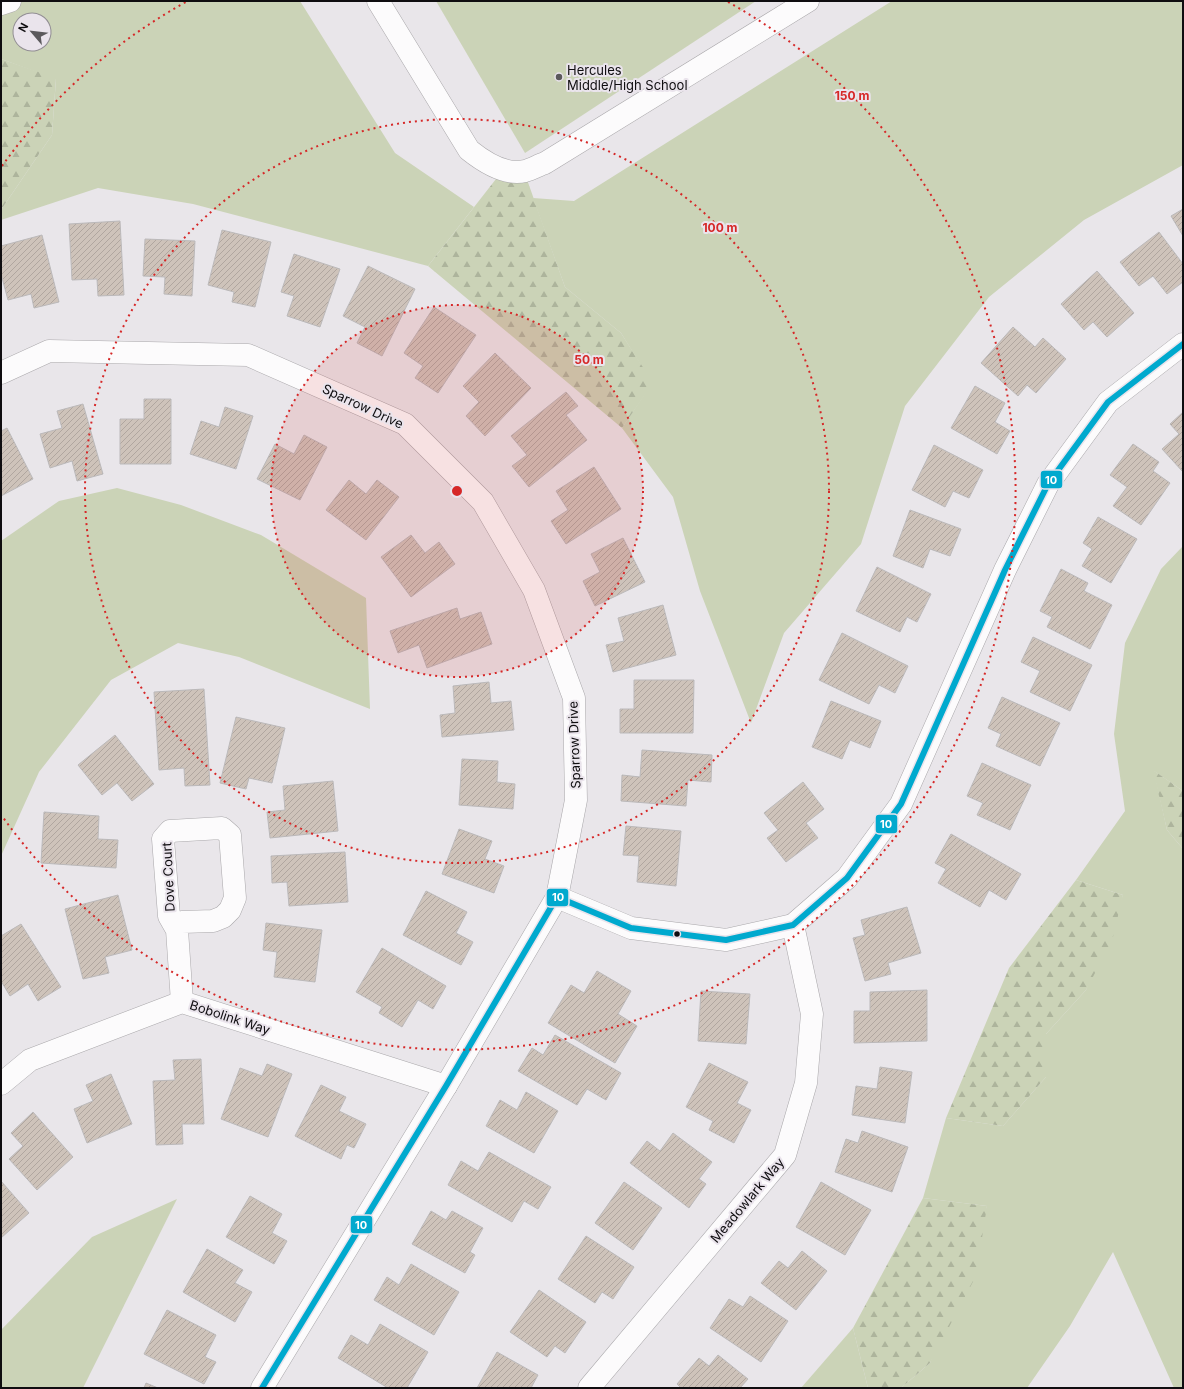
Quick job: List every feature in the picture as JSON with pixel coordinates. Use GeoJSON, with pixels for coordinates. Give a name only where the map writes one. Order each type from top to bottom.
{"type":"FeatureCollection","features":[{"type":"Feature","properties":{"kind":"street"},"geometry":{"type":"LineString","coordinates":[[1,4],[10,1]]}},
{"type":"Feature","properties":{"kind":"street"},"geometry":{"type":"LineString","coordinates":[[378,1],[469,150],[484,162],[503,170],[524,171],[545,163],[808,1]]}},
{"type":"Feature","properties":{"kind":"street"},"geometry":{"type":"LineString","coordinates":[[556,897],[631,928],[726,940],[793,926],[847,878],[901,804],[1005,570],[1048,484],[1108,402],[1183,344]]}},
{"type":"Feature","properties":{"kind":"street","name":"Sparrow Drive"},"geometry":{"type":"LineString","coordinates":[[1,373],[49,351],[248,354],[405,424],[483,502],[534,590],[574,698],[576,800],[556,897],[446,1086],[262,1388]]}},
{"type":"Feature","properties":{"kind":"street","name":"Dove Court"},"geometry":{"type":"LineString","coordinates":[[177,930],[182,922],[213,921],[223,917],[230,910],[235,898],[230,834],[222,828],[170,831],[163,839],[170,916],[177,930],[182,1002]]}},
{"type":"Feature","properties":{"kind":"street","name":"Meadowlark Way"},"geometry":{"type":"LineString","coordinates":[[589,1388],[785,1155],[806,1083],[812,1014],[793,926]]}},
{"type":"Feature","properties":{"kind":"street","name":"Bobolink Way"},"geometry":{"type":"LineString","coordinates":[[1,1084],[30,1060],[182,1002],[446,1086]]}},
{"type":"Feature","properties":{"kind":"green space"},"geometry":{"type":"Polygon","coordinates":[[[10,1],[300,1],[395,153],[474,207],[428,266],[193,204],[98,188],[1,220],[1,210],[52,135],[56,79],[1,59],[1,4],[10,1]]]}},
{"type":"Feature","properties":{"kind":"green space"},"geometry":{"type":"Polygon","coordinates":[[[436,1],[756,1],[525,153],[436,1]]]}},
{"type":"Feature","properties":{"kind":"green space"},"geometry":{"type":"Polygon","coordinates":[[[892,1],[1183,1],[1183,165],[1084,220],[989,297],[905,406],[861,544],[784,633],[751,723],[700,591],[673,497],[622,428],[652,383],[621,333],[565,287],[533,198],[574,201],[892,1]]]}},
{"type":"Feature","properties":{"kind":"green space"},"geometry":{"type":"Polygon","coordinates":[[[1,59],[56,78],[52,135],[1,210],[1,59]]]}},
{"type":"Feature","properties":{"kind":"green space"},"geometry":{"type":"Polygon","coordinates":[[[503,170],[524,171],[565,287],[621,333],[653,383],[622,428],[428,266],[503,170]]]}},
{"type":"Feature","properties":{"kind":"green space"},"geometry":{"type":"Polygon","coordinates":[[[117,488],[181,505],[261,535],[366,598],[370,709],[239,657],[178,643],[111,680],[39,772],[1,856],[1,541],[59,501],[117,488]]]}},
{"type":"Feature","properties":{"kind":"green space"},"geometry":{"type":"Polygon","coordinates":[[[1183,546],[1183,791],[1154,771],[1167,830],[1183,849],[1183,1388],[1174,1388],[1113,1252],[1070,1326],[1027,1388],[901,1388],[930,1363],[987,1206],[923,1198],[946,1118],[1003,1126],[1046,1077],[1046,1034],[1086,990],[1123,895],[1076,880],[1125,811],[1114,734],[1125,643],[1161,569],[1183,546]]]}},
{"type":"Feature","properties":{"kind":"green space"},"geometry":{"type":"Polygon","coordinates":[[[1153,770],[1183,791],[1183,849],[1167,830],[1153,770]]]}},
{"type":"Feature","properties":{"kind":"green space"},"geometry":{"type":"Polygon","coordinates":[[[1076,880],[1123,895],[1112,941],[1086,990],[1046,1034],[1046,1077],[1003,1126],[946,1118],[1009,968],[1076,880]]]}},
{"type":"Feature","properties":{"kind":"green space"},"geometry":{"type":"Polygon","coordinates":[[[923,1198],[987,1206],[976,1276],[930,1363],[901,1388],[868,1388],[853,1328],[923,1198]]]}},
{"type":"Feature","properties":{"kind":"green space"},"geometry":{"type":"Polygon","coordinates":[[[177,1199],[83,1388],[1,1388],[1,1330],[92,1237],[177,1199]]]}},
{"type":"Feature","properties":{"kind":"green space"},"geometry":{"type":"Polygon","coordinates":[[[853,1328],[868,1388],[801,1388],[853,1328]]]}},
{"type":"Feature","properties":{"kind":"building"},"geometry":{"type":"Polygon","coordinates":[[[1183,209],[1183,236],[1171,216],[1183,209]]]}},
{"type":"Feature","properties":{"kind":"building"},"geometry":{"type":"Polygon","coordinates":[[[120,221],[124,295],[98,296],[97,279],[72,280],[69,224],[120,221]]]}},
{"type":"Feature","properties":{"kind":"building"},"geometry":{"type":"Polygon","coordinates":[[[222,230],[271,242],[255,307],[232,302],[234,292],[208,285],[222,230]]]}},
{"type":"Feature","properties":{"kind":"building"},"geometry":{"type":"Polygon","coordinates":[[[1159,232],[1183,264],[1183,282],[1167,294],[1153,276],[1139,286],[1120,262],[1159,232]]]}},
{"type":"Feature","properties":{"kind":"building"},"geometry":{"type":"Polygon","coordinates":[[[42,235],[59,302],[34,308],[31,294],[8,300],[1,274],[1,246],[42,235]]]}},
{"type":"Feature","properties":{"kind":"building"},"geometry":{"type":"Polygon","coordinates":[[[145,239],[195,241],[192,296],[164,294],[165,277],[143,276],[145,239]]]}},
{"type":"Feature","properties":{"kind":"building"},"geometry":{"type":"Polygon","coordinates":[[[294,254],[340,269],[320,327],[287,316],[294,296],[281,292],[294,254]]]}},
{"type":"Feature","properties":{"kind":"building"},"geometry":{"type":"Polygon","coordinates":[[[368,266],[415,289],[382,356],[357,343],[365,327],[343,316],[368,266]]]}},
{"type":"Feature","properties":{"kind":"building"},"geometry":{"type":"Polygon","coordinates":[[[1097,271],[1134,313],[1107,337],[1093,322],[1084,330],[1061,304],[1097,271]]]}},
{"type":"Feature","properties":{"kind":"building"},"geometry":{"type":"Polygon","coordinates":[[[434,307],[476,335],[438,393],[415,378],[423,366],[404,353],[434,307]]]}},
{"type":"Feature","properties":{"kind":"building"},"geometry":{"type":"Polygon","coordinates":[[[1013,327],[1035,347],[1043,338],[1066,359],[1036,393],[1027,385],[1018,396],[981,363],[1013,327]]]}},
{"type":"Feature","properties":{"kind":"building"},"geometry":{"type":"Polygon","coordinates":[[[495,353],[531,388],[485,436],[466,416],[479,402],[463,386],[495,353]]]}},
{"type":"Feature","properties":{"kind":"building"},"geometry":{"type":"Polygon","coordinates":[[[975,386],[1005,403],[995,422],[1010,431],[997,454],[951,428],[975,386]]]}},
{"type":"Feature","properties":{"kind":"building"},"geometry":{"type":"Polygon","coordinates":[[[566,392],[578,406],[566,415],[587,440],[529,487],[512,466],[527,455],[511,436],[566,392]]]}},
{"type":"Feature","properties":{"kind":"building"},"geometry":{"type":"Polygon","coordinates":[[[144,399],[171,399],[171,464],[120,464],[120,419],[144,419],[144,399]]]}},
{"type":"Feature","properties":{"kind":"building"},"geometry":{"type":"Polygon","coordinates":[[[83,404],[103,474],[77,481],[72,461],[50,468],[40,434],[62,428],[57,411],[83,404]]]}},
{"type":"Feature","properties":{"kind":"building"},"geometry":{"type":"Polygon","coordinates":[[[225,407],[253,416],[236,469],[190,454],[201,421],[219,427],[225,407]]]}},
{"type":"Feature","properties":{"kind":"building"},"geometry":{"type":"Polygon","coordinates":[[[1183,412],[1183,472],[1162,449],[1179,434],[1170,424],[1183,412]]]}},
{"type":"Feature","properties":{"kind":"building"},"geometry":{"type":"Polygon","coordinates":[[[7,428],[33,479],[1,496],[1,431],[7,428]]]}},
{"type":"Feature","properties":{"kind":"building"},"geometry":{"type":"Polygon","coordinates":[[[304,435],[327,447],[300,500],[257,479],[275,444],[294,454],[304,435]]]}},
{"type":"Feature","properties":{"kind":"building"},"geometry":{"type":"Polygon","coordinates":[[[1133,444],[1159,462],[1153,471],[1170,483],[1141,525],[1113,506],[1127,487],[1110,475],[1133,444]]]}},
{"type":"Feature","properties":{"kind":"building"},"geometry":{"type":"Polygon","coordinates":[[[934,445],[983,470],[969,498],[953,491],[945,507],[912,490],[934,445]]]}},
{"type":"Feature","properties":{"kind":"building"},"geometry":{"type":"Polygon","coordinates":[[[594,467],[621,509],[566,544],[551,521],[568,510],[556,491],[594,467]]]}},
{"type":"Feature","properties":{"kind":"building"},"geometry":{"type":"Polygon","coordinates":[[[349,480],[366,494],[377,480],[399,497],[366,540],[326,510],[349,480]]]}},
{"type":"Feature","properties":{"kind":"building"},"geometry":{"type":"Polygon","coordinates":[[[910,510],[961,529],[950,556],[930,549],[923,568],[893,556],[910,510]]]}},
{"type":"Feature","properties":{"kind":"building"},"geometry":{"type":"Polygon","coordinates":[[[1098,517],[1137,539],[1111,583],[1082,566],[1092,549],[1083,543],[1098,517]]]}},
{"type":"Feature","properties":{"kind":"building"},"geometry":{"type":"Polygon","coordinates":[[[411,535],[425,553],[439,542],[455,564],[411,597],[381,557],[411,535]]]}},
{"type":"Feature","properties":{"kind":"building"},"geometry":{"type":"Polygon","coordinates":[[[623,538],[645,582],[595,606],[583,581],[600,572],[591,554],[623,538]]]}},
{"type":"Feature","properties":{"kind":"building"},"geometry":{"type":"Polygon","coordinates":[[[877,567],[931,594],[917,622],[907,617],[900,632],[856,611],[877,567]]]}},
{"type":"Feature","properties":{"kind":"building"},"geometry":{"type":"Polygon","coordinates":[[[1061,569],[1088,583],[1084,591],[1112,605],[1090,649],[1047,627],[1052,617],[1040,611],[1061,569]]]}},
{"type":"Feature","properties":{"kind":"building"},"geometry":{"type":"Polygon","coordinates":[[[663,605],[676,655],[613,672],[606,645],[624,641],[618,618],[663,605]]]}},
{"type":"Feature","properties":{"kind":"building"},"geometry":{"type":"Polygon","coordinates":[[[457,608],[460,619],[481,612],[492,644],[427,668],[419,645],[398,653],[390,631],[457,608]]]}},
{"type":"Feature","properties":{"kind":"building"},"geometry":{"type":"Polygon","coordinates":[[[842,633],[908,666],[895,693],[879,685],[869,704],[819,680],[842,633]]]}},
{"type":"Feature","properties":{"kind":"building"},"geometry":{"type":"Polygon","coordinates":[[[1033,637],[1092,665],[1070,711],[1030,692],[1040,671],[1021,662],[1033,637]]]}},
{"type":"Feature","properties":{"kind":"building"},"geometry":{"type":"Polygon","coordinates":[[[634,680],[694,680],[693,733],[620,733],[620,709],[634,709],[634,680]]]}},
{"type":"Feature","properties":{"kind":"building"},"geometry":{"type":"Polygon","coordinates":[[[489,682],[491,703],[511,701],[514,730],[442,737],[440,715],[455,713],[453,686],[489,682]]]}},
{"type":"Feature","properties":{"kind":"building"},"geometry":{"type":"Polygon","coordinates":[[[204,689],[210,785],[185,786],[184,768],[159,770],[154,692],[204,689]]]}},
{"type":"Feature","properties":{"kind":"building"},"geometry":{"type":"Polygon","coordinates":[[[1002,697],[1060,723],[1040,766],[996,746],[1001,734],[988,728],[1002,697]]]}},
{"type":"Feature","properties":{"kind":"building"},"geometry":{"type":"Polygon","coordinates":[[[831,701],[881,721],[870,748],[850,740],[842,759],[812,747],[831,701]]]}},
{"type":"Feature","properties":{"kind":"building"},"geometry":{"type":"Polygon","coordinates":[[[236,717],[285,728],[272,783],[249,778],[246,789],[220,783],[236,717]]]}},
{"type":"Feature","properties":{"kind":"building"},"geometry":{"type":"Polygon","coordinates":[[[115,735],[154,784],[132,801],[117,783],[102,795],[78,765],[115,735]]]}},
{"type":"Feature","properties":{"kind":"building"},"geometry":{"type":"Polygon","coordinates":[[[642,750],[712,755],[711,782],[688,780],[686,806],[621,801],[622,775],[640,777],[642,750]]]}},
{"type":"Feature","properties":{"kind":"building"},"geometry":{"type":"Polygon","coordinates":[[[462,759],[498,761],[497,782],[515,784],[513,809],[459,805],[462,759]]]}},
{"type":"Feature","properties":{"kind":"building"},"geometry":{"type":"Polygon","coordinates":[[[982,763],[1031,785],[1010,830],[977,815],[983,803],[967,796],[982,763]]]}},
{"type":"Feature","properties":{"kind":"building"},"geometry":{"type":"Polygon","coordinates":[[[333,781],[338,831],[270,838],[267,812],[285,810],[283,786],[333,781]]]}},
{"type":"Feature","properties":{"kind":"building"},"geometry":{"type":"Polygon","coordinates":[[[803,782],[824,809],[806,823],[818,838],[786,862],[767,838],[778,830],[764,813],[803,782]]]}},
{"type":"Feature","properties":{"kind":"building"},"geometry":{"type":"Polygon","coordinates":[[[44,812],[99,816],[98,839],[118,840],[116,868],[41,863],[44,812]]]}},
{"type":"Feature","properties":{"kind":"building"},"geometry":{"type":"Polygon","coordinates":[[[626,826],[681,831],[676,886],[637,882],[639,856],[623,855],[626,826]]]}},
{"type":"Feature","properties":{"kind":"building"},"geometry":{"type":"Polygon","coordinates":[[[459,829],[492,841],[485,859],[504,866],[494,893],[442,874],[459,829]]]}},
{"type":"Feature","properties":{"kind":"building"},"geometry":{"type":"Polygon","coordinates":[[[951,834],[1021,874],[1006,900],[989,890],[980,907],[938,883],[946,869],[935,863],[951,834]]]}},
{"type":"Feature","properties":{"kind":"building"},"geometry":{"type":"Polygon","coordinates":[[[345,852],[348,902],[289,906],[287,882],[272,883],[271,856],[345,852]]]}},
{"type":"Feature","properties":{"kind":"building"},"geometry":{"type":"Polygon","coordinates":[[[426,891],[467,912],[456,933],[473,942],[461,965],[403,935],[426,891]]]}},
{"type":"Feature","properties":{"kind":"building"},"geometry":{"type":"Polygon","coordinates":[[[118,895],[132,950],[105,957],[109,973],[83,979],[65,909],[118,895]]]}},
{"type":"Feature","properties":{"kind":"building"},"geometry":{"type":"Polygon","coordinates":[[[907,907],[921,953],[888,963],[891,974],[865,981],[853,938],[865,935],[861,920],[907,907]]]}},
{"type":"Feature","properties":{"kind":"building"},"geometry":{"type":"Polygon","coordinates":[[[266,923],[322,930],[315,982],[274,977],[277,952],[263,950],[266,923]]]}},
{"type":"Feature","properties":{"kind":"building"},"geometry":{"type":"Polygon","coordinates":[[[21,924],[61,987],[38,1001],[28,984],[10,996],[1,981],[1,936],[21,924]]]}},
{"type":"Feature","properties":{"kind":"building"},"geometry":{"type":"Polygon","coordinates":[[[382,948],[446,986],[433,1009],[418,1000],[402,1027],[379,1013],[382,1007],[356,992],[382,948]]]}},
{"type":"Feature","properties":{"kind":"building"},"geometry":{"type":"Polygon","coordinates":[[[597,971],[631,991],[618,1014],[637,1026],[615,1063],[548,1023],[571,985],[584,993],[597,971]]]}},
{"type":"Feature","properties":{"kind":"building"},"geometry":{"type":"Polygon","coordinates":[[[927,990],[927,1041],[854,1043],[854,1011],[870,1011],[870,992],[927,990]]]}},
{"type":"Feature","properties":{"kind":"building"},"geometry":{"type":"Polygon","coordinates":[[[701,991],[750,994],[746,1044],[698,1041],[701,991]]]}},
{"type":"Feature","properties":{"kind":"building"},"geometry":{"type":"Polygon","coordinates":[[[555,1035],[621,1073],[606,1100],[587,1089],[577,1105],[518,1071],[532,1048],[543,1055],[555,1035]]]}},
{"type":"Feature","properties":{"kind":"building"},"geometry":{"type":"Polygon","coordinates":[[[201,1059],[204,1124],[182,1124],[183,1144],[156,1145],[153,1081],[175,1080],[173,1060],[201,1059]]]}},
{"type":"Feature","properties":{"kind":"building"},"geometry":{"type":"Polygon","coordinates":[[[709,1063],[748,1082],[737,1103],[751,1110],[734,1143],[709,1130],[713,1121],[686,1107],[709,1063]]]}},
{"type":"Feature","properties":{"kind":"building"},"geometry":{"type":"Polygon","coordinates":[[[267,1064],[292,1074],[268,1137],[221,1119],[240,1068],[262,1076],[267,1064]]]}},
{"type":"Feature","properties":{"kind":"building"},"geometry":{"type":"Polygon","coordinates":[[[880,1067],[912,1072],[905,1123],[852,1115],[856,1086],[877,1089],[880,1067]]]}},
{"type":"Feature","properties":{"kind":"building"},"geometry":{"type":"Polygon","coordinates":[[[111,1074],[132,1124],[87,1143],[74,1109],[93,1101],[86,1085],[111,1074]]]}},
{"type":"Feature","properties":{"kind":"building"},"geometry":{"type":"Polygon","coordinates":[[[321,1085],[346,1097],[339,1111],[366,1124],[354,1148],[347,1145],[341,1159],[295,1136],[321,1085]]]}},
{"type":"Feature","properties":{"kind":"building"},"geometry":{"type":"Polygon","coordinates":[[[526,1092],[558,1111],[534,1153],[486,1126],[500,1100],[517,1110],[526,1092]]]}},
{"type":"Feature","properties":{"kind":"building"},"geometry":{"type":"Polygon","coordinates":[[[33,1112],[73,1157],[37,1190],[9,1159],[23,1146],[11,1133],[33,1112]]]}},
{"type":"Feature","properties":{"kind":"building"},"geometry":{"type":"Polygon","coordinates":[[[862,1131],[908,1147],[892,1192],[835,1172],[846,1139],[858,1143],[862,1131]]]}},
{"type":"Feature","properties":{"kind":"building"},"geometry":{"type":"Polygon","coordinates":[[[673,1133],[712,1162],[699,1179],[706,1184],[689,1208],[630,1163],[647,1141],[660,1151],[673,1133]]]}},
{"type":"Feature","properties":{"kind":"building"},"geometry":{"type":"Polygon","coordinates":[[[489,1152],[551,1187],[538,1209],[524,1201],[512,1222],[448,1185],[461,1161],[478,1171],[489,1152]]]}},
{"type":"Feature","properties":{"kind":"building"},"geometry":{"type":"Polygon","coordinates":[[[1,1181],[29,1213],[1,1238],[1,1181]]]}},
{"type":"Feature","properties":{"kind":"building"},"geometry":{"type":"Polygon","coordinates":[[[624,1182],[662,1208],[633,1250],[595,1223],[624,1182]]]}},
{"type":"Feature","properties":{"kind":"building"},"geometry":{"type":"Polygon","coordinates":[[[821,1182],[871,1210],[845,1255],[796,1227],[821,1182]]]}},
{"type":"Feature","properties":{"kind":"building"},"geometry":{"type":"Polygon","coordinates":[[[250,1196],[282,1214],[272,1233],[287,1241],[274,1264],[226,1237],[250,1196]]]}},
{"type":"Feature","properties":{"kind":"building"},"geometry":{"type":"Polygon","coordinates":[[[431,1211],[446,1220],[452,1211],[483,1228],[470,1252],[475,1255],[465,1273],[412,1244],[431,1211]]]}},
{"type":"Feature","properties":{"kind":"building"},"geometry":{"type":"Polygon","coordinates":[[[586,1236],[634,1267],[613,1299],[602,1292],[595,1303],[558,1279],[586,1236]]]}},
{"type":"Feature","properties":{"kind":"building"},"geometry":{"type":"Polygon","coordinates":[[[207,1249],[243,1270],[235,1283],[252,1292],[235,1322],[183,1292],[207,1249]]]}},
{"type":"Feature","properties":{"kind":"building"},"geometry":{"type":"Polygon","coordinates":[[[802,1251],[827,1271],[796,1310],[761,1283],[779,1261],[788,1268],[802,1251]]]}},
{"type":"Feature","properties":{"kind":"building"},"geometry":{"type":"Polygon","coordinates":[[[411,1264],[459,1292],[434,1335],[374,1300],[387,1277],[399,1285],[411,1264]]]}},
{"type":"Feature","properties":{"kind":"building"},"geometry":{"type":"Polygon","coordinates":[[[539,1290],[586,1322],[565,1353],[555,1346],[547,1357],[510,1332],[539,1290]]]}},
{"type":"Feature","properties":{"kind":"building"},"geometry":{"type":"Polygon","coordinates":[[[750,1296],[788,1321],[761,1362],[710,1328],[729,1299],[743,1307],[750,1296]]]}},
{"type":"Feature","properties":{"kind":"building"},"geometry":{"type":"Polygon","coordinates":[[[167,1310],[216,1335],[205,1357],[216,1362],[204,1384],[144,1354],[167,1310]]]}},
{"type":"Feature","properties":{"kind":"building"},"geometry":{"type":"Polygon","coordinates":[[[380,1324],[428,1352],[407,1388],[388,1388],[338,1358],[351,1335],[368,1345],[380,1324]]]}},
{"type":"Feature","properties":{"kind":"building"},"geometry":{"type":"Polygon","coordinates":[[[497,1352],[538,1375],[531,1388],[477,1388],[497,1352]]]}},
{"type":"Feature","properties":{"kind":"building"},"geometry":{"type":"Polygon","coordinates":[[[718,1355],[748,1379],[740,1388],[681,1388],[677,1384],[699,1358],[709,1366],[718,1355]]]}},
{"type":"Feature","properties":{"kind":"building"},"geometry":{"type":"Polygon","coordinates":[[[146,1383],[158,1388],[144,1388],[146,1383]]]}},
{"type":"Feature","properties":{"kind":"transit line","name":"10"},"geometry":{"type":"LineString","coordinates":[[262,1388],[446,1086],[557,897],[631,928],[726,940],[793,925],[847,878],[901,804],[1005,570],[1048,484],[1108,402],[1183,344]]}},
{"type":"Feature","properties":{"kind":"place","name":"Hercules Middle/High School"},"geometry":{"type":"Point","coordinates":[559,77]}}]}
